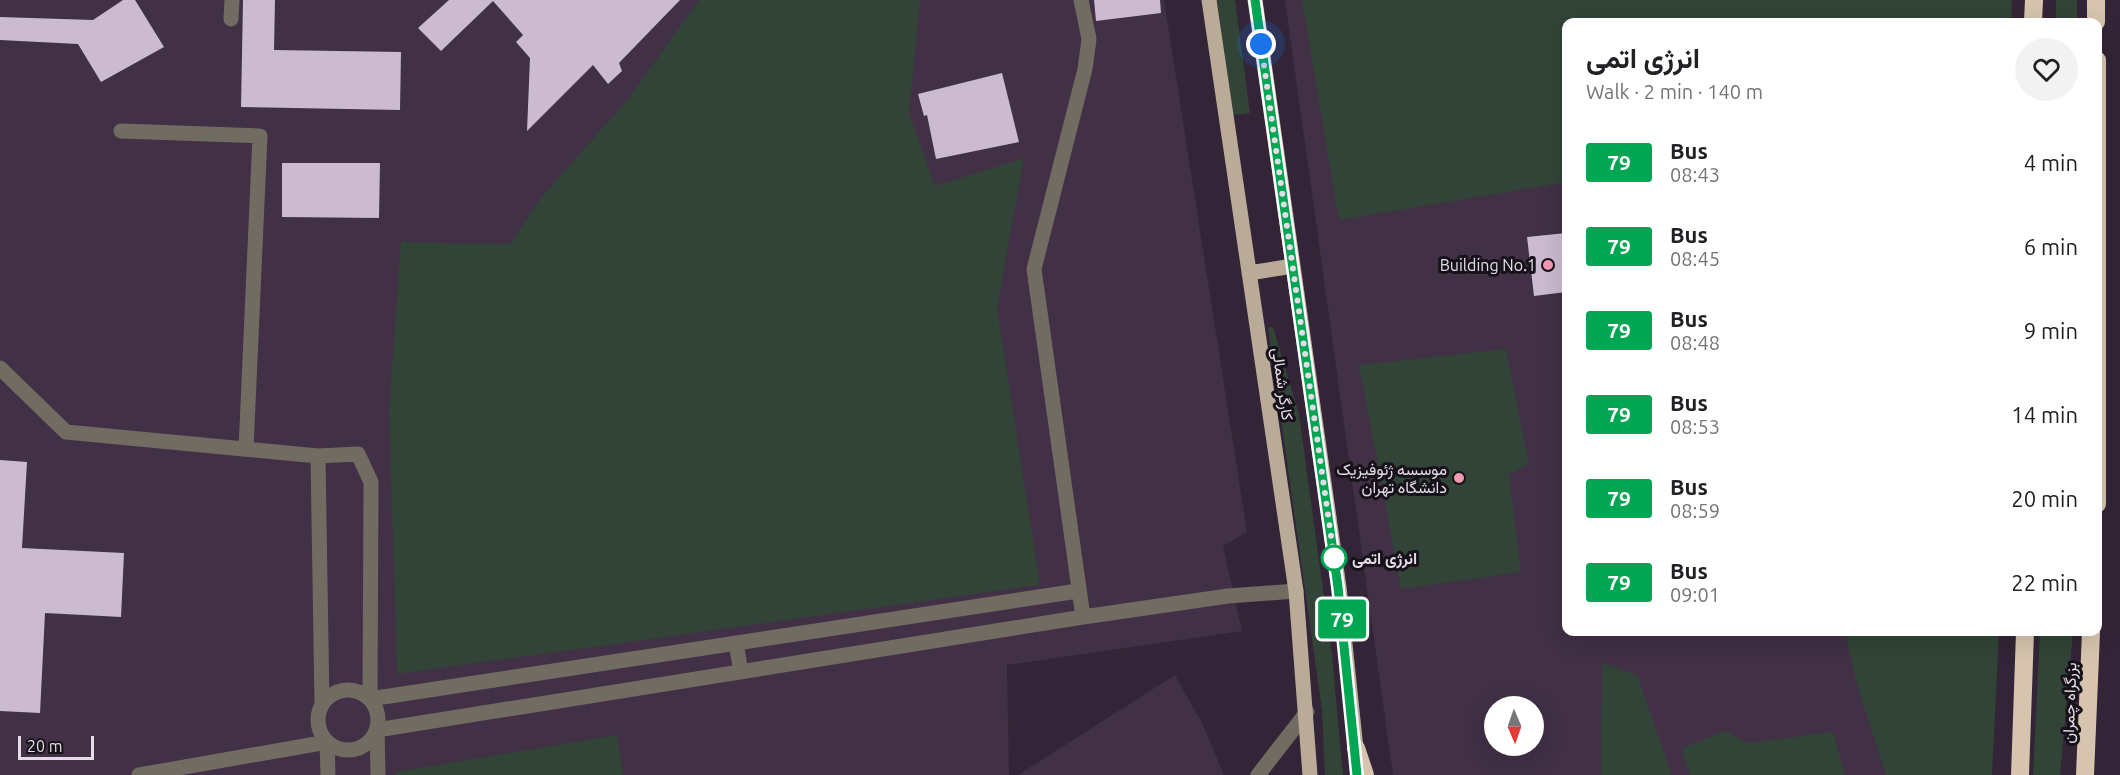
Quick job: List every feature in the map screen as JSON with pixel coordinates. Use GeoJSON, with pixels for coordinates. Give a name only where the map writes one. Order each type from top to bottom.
{"type":"FeatureCollection","features":[{"type":"Feature","properties":{"kind":"highway"},"geometry":{"type":"LineString","coordinates":[[2033,18],[2034,0]]}},
{"type":"Feature","properties":{"kind":"highway"},"geometry":{"type":"LineString","coordinates":[[2096,0],[2096,18]]}},
{"type":"Feature","properties":{"kind":"highway"},"geometry":{"type":"LineString","coordinates":[[2020,775],[2025,636]]}},
{"type":"Feature","properties":{"kind":"highway","name":"بزرگراه چمران"},"geometry":{"type":"LineString","coordinates":[[2085,775],[2091,636]]}},
{"type":"Feature","properties":{"kind":"highway"},"geometry":{"type":"LineString","coordinates":[[1356,748],[1365,775]]}},
{"type":"Feature","properties":{"kind":"main road","name":"کارگر شمالی"},"geometry":{"type":"LineString","coordinates":[[1209,0],[1296,591],[1310,775]]}},
{"type":"Feature","properties":{"kind":"main road","name":"کارگر شمالی"},"geometry":{"type":"LineString","coordinates":[[1255,0],[1338,587],[1357,775]]}},
{"type":"Feature","properties":{"kind":"main road"},"geometry":{"type":"LineString","coordinates":[[1249,273],[1293,266]]}},
{"type":"Feature","properties":{"kind":"lane"},"geometry":{"type":"LineString","coordinates":[[231,19],[232,0]]}},
{"type":"Feature","properties":{"kind":"lane"},"geometry":{"type":"LineString","coordinates":[[1081,0],[1089,39],[1084,69],[1034,268],[1083,617]]}},
{"type":"Feature","properties":{"kind":"lane"},"geometry":{"type":"LineString","coordinates":[[121,131],[260,136],[246,449]]}},
{"type":"Feature","properties":{"kind":"lane"},"geometry":{"type":"LineString","coordinates":[[0,369],[66,432],[318,456],[358,454],[371,482],[370,699]]}},
{"type":"Feature","properties":{"kind":"lane"},"geometry":{"type":"LineString","coordinates":[[318,456],[322,705],[318,724],[327,742],[328,775]]}},
{"type":"Feature","properties":{"kind":"lane"},"geometry":{"type":"LineString","coordinates":[[370,699],[1078,591]]}},
{"type":"Feature","properties":{"kind":"lane"},"geometry":{"type":"LineString","coordinates":[[377,730],[1083,617],[1228,596],[1296,591]]}},
{"type":"Feature","properties":{"kind":"lane"},"geometry":{"type":"LineString","coordinates":[[736,643],[741,672]]}},
{"type":"Feature","properties":{"kind":"lane"},"geometry":{"type":"LineString","coordinates":[[322,705],[328,698],[345,690],[363,693],[370,699],[378,713],[378,775]]}},
{"type":"Feature","properties":{"kind":"lane"},"geometry":{"type":"LineString","coordinates":[[1258,775],[1307,712]]}},
{"type":"Feature","properties":{"kind":"lane"},"geometry":{"type":"LineString","coordinates":[[139,775],[327,742],[346,750],[356,750],[372,739],[377,730]]}},
{"type":"Feature","properties":{"kind":"shaded area"},"geometry":{"type":"Polygon","coordinates":[[[0,0],[1164,0],[1247,532],[1223,546],[1242,631],[1007,665],[1009,775],[0,775],[0,0]]]}},
{"type":"Feature","properties":{"kind":"shaded area","name":"موسسه ژئوفیزیک دانشگاه تهران"},"geometry":{"type":"Polygon","coordinates":[[[1285,0],[1991,0],[1643,18],[1562,18],[1562,636],[1976,636],[1972,775],[1393,775],[1285,0]]]}},
{"type":"Feature","properties":{"kind":"shaded area"},"geometry":{"type":"Polygon","coordinates":[[[1175,675],[1202,723],[1224,775],[1018,775],[1175,675]]]}},
{"type":"Feature","properties":{"kind":"green space"},"geometry":{"type":"Polygon","coordinates":[[[699,0],[920,0],[909,113],[935,186],[1024,158],[997,308],[1040,585],[397,674],[389,410],[401,242],[510,244],[539,200],[628,99],[699,0]]]}},
{"type":"Feature","properties":{"kind":"green space"},"geometry":{"type":"Polygon","coordinates":[[[1217,0],[1235,0],[1250,113],[1233,115],[1217,0]]]}},
{"type":"Feature","properties":{"kind":"green space"},"geometry":{"type":"Polygon","coordinates":[[[1302,0],[2012,0],[2011,18],[1562,18],[1562,183],[1339,220],[1302,0]]]}},
{"type":"Feature","properties":{"kind":"green space"},"geometry":{"type":"Polygon","coordinates":[[[2056,0],[2077,0],[2077,18],[2056,18],[2056,0]]]}},
{"type":"Feature","properties":{"kind":"green space"},"geometry":{"type":"Polygon","coordinates":[[[1268,327],[1273,327],[1299,414],[1332,656],[1343,775],[1325,775],[1322,710],[1268,327]]]}},
{"type":"Feature","properties":{"kind":"green space"},"geometry":{"type":"Polygon","coordinates":[[[1506,349],[1529,464],[1509,474],[1521,572],[1401,589],[1359,365],[1506,349]]]}},
{"type":"Feature","properties":{"kind":"green space"},"geometry":{"type":"Polygon","coordinates":[[[1846,636],[1999,636],[1992,775],[1886,775],[1857,685],[1846,636]]]}},
{"type":"Feature","properties":{"kind":"green space"},"geometry":{"type":"Polygon","coordinates":[[[2040,636],[2073,636],[2060,775],[2033,775],[2040,636]]]}},
{"type":"Feature","properties":{"kind":"green space"},"geometry":{"type":"Polygon","coordinates":[[[1602,663],[1637,675],[1672,775],[1601,775],[1602,663]]]}},
{"type":"Feature","properties":{"kind":"green space"},"geometry":{"type":"Polygon","coordinates":[[[1725,731],[1748,743],[1833,732],[1845,775],[1690,775],[1682,748],[1725,731]]]}},
{"type":"Feature","properties":{"kind":"green space"},"geometry":{"type":"Polygon","coordinates":[[[617,735],[623,775],[395,775],[395,772],[617,735]]]}},
{"type":"Feature","properties":{"kind":"building"},"geometry":{"type":"Polygon","coordinates":[[[123,0],[135,0],[164,47],[101,82],[78,44],[0,40],[0,17],[93,20],[123,0]]]}},
{"type":"Feature","properties":{"kind":"building"},"geometry":{"type":"Polygon","coordinates":[[[243,0],[275,0],[274,50],[401,52],[400,110],[241,107],[243,0]]]}},
{"type":"Feature","properties":{"kind":"building"},"geometry":{"type":"Polygon","coordinates":[[[449,0],[680,0],[619,63],[622,71],[608,84],[593,65],[527,131],[530,58],[516,42],[523,35],[493,1],[441,51],[418,28],[449,0]]]}},
{"type":"Feature","properties":{"kind":"building"},"geometry":{"type":"Polygon","coordinates":[[[1094,0],[1160,0],[1161,13],[1096,21],[1094,0]]]}},
{"type":"Feature","properties":{"kind":"building"},"geometry":{"type":"Polygon","coordinates":[[[1002,73],[1019,142],[936,159],[927,115],[924,116],[918,94],[1002,73]]]}},
{"type":"Feature","properties":{"kind":"building"},"geometry":{"type":"Polygon","coordinates":[[[282,163],[380,163],[379,218],[282,217],[282,163]]]}},
{"type":"Feature","properties":{"kind":"building","name":"Building No.1"},"geometry":{"type":"Polygon","coordinates":[[[1562,233],[1562,292],[1534,296],[1527,237],[1562,233]]]}},
{"type":"Feature","properties":{"kind":"building"},"geometry":{"type":"Polygon","coordinates":[[[0,460],[27,462],[22,548],[124,553],[121,617],[45,613],[40,713],[0,711],[0,460]]]}},
{"type":"Feature","properties":{"kind":"bus line","name":"79"},"geometry":{"type":"LineString","coordinates":[[1255,0],[1338,587],[1357,775]]}},
{"type":"Feature","properties":{"kind":"place","name":"Building No.1"},"geometry":{"type":"Point","coordinates":[1548,265]}},
{"type":"Feature","properties":{"kind":"place","name":"موسسه ژئوفیزیک دانشگاه تهران"},"geometry":{"type":"Point","coordinates":[1459,478]}},
{"type":"Feature","properties":{"kind":"place","name":"انرژی اتمی"},"geometry":{"type":"Point","coordinates":[1334,558]}},
{"type":"Feature","properties":{"kind":"route"},"geometry":{"type":"LineString","coordinates":[[1261,44],[1335,564],[1334,558]]}}]}
